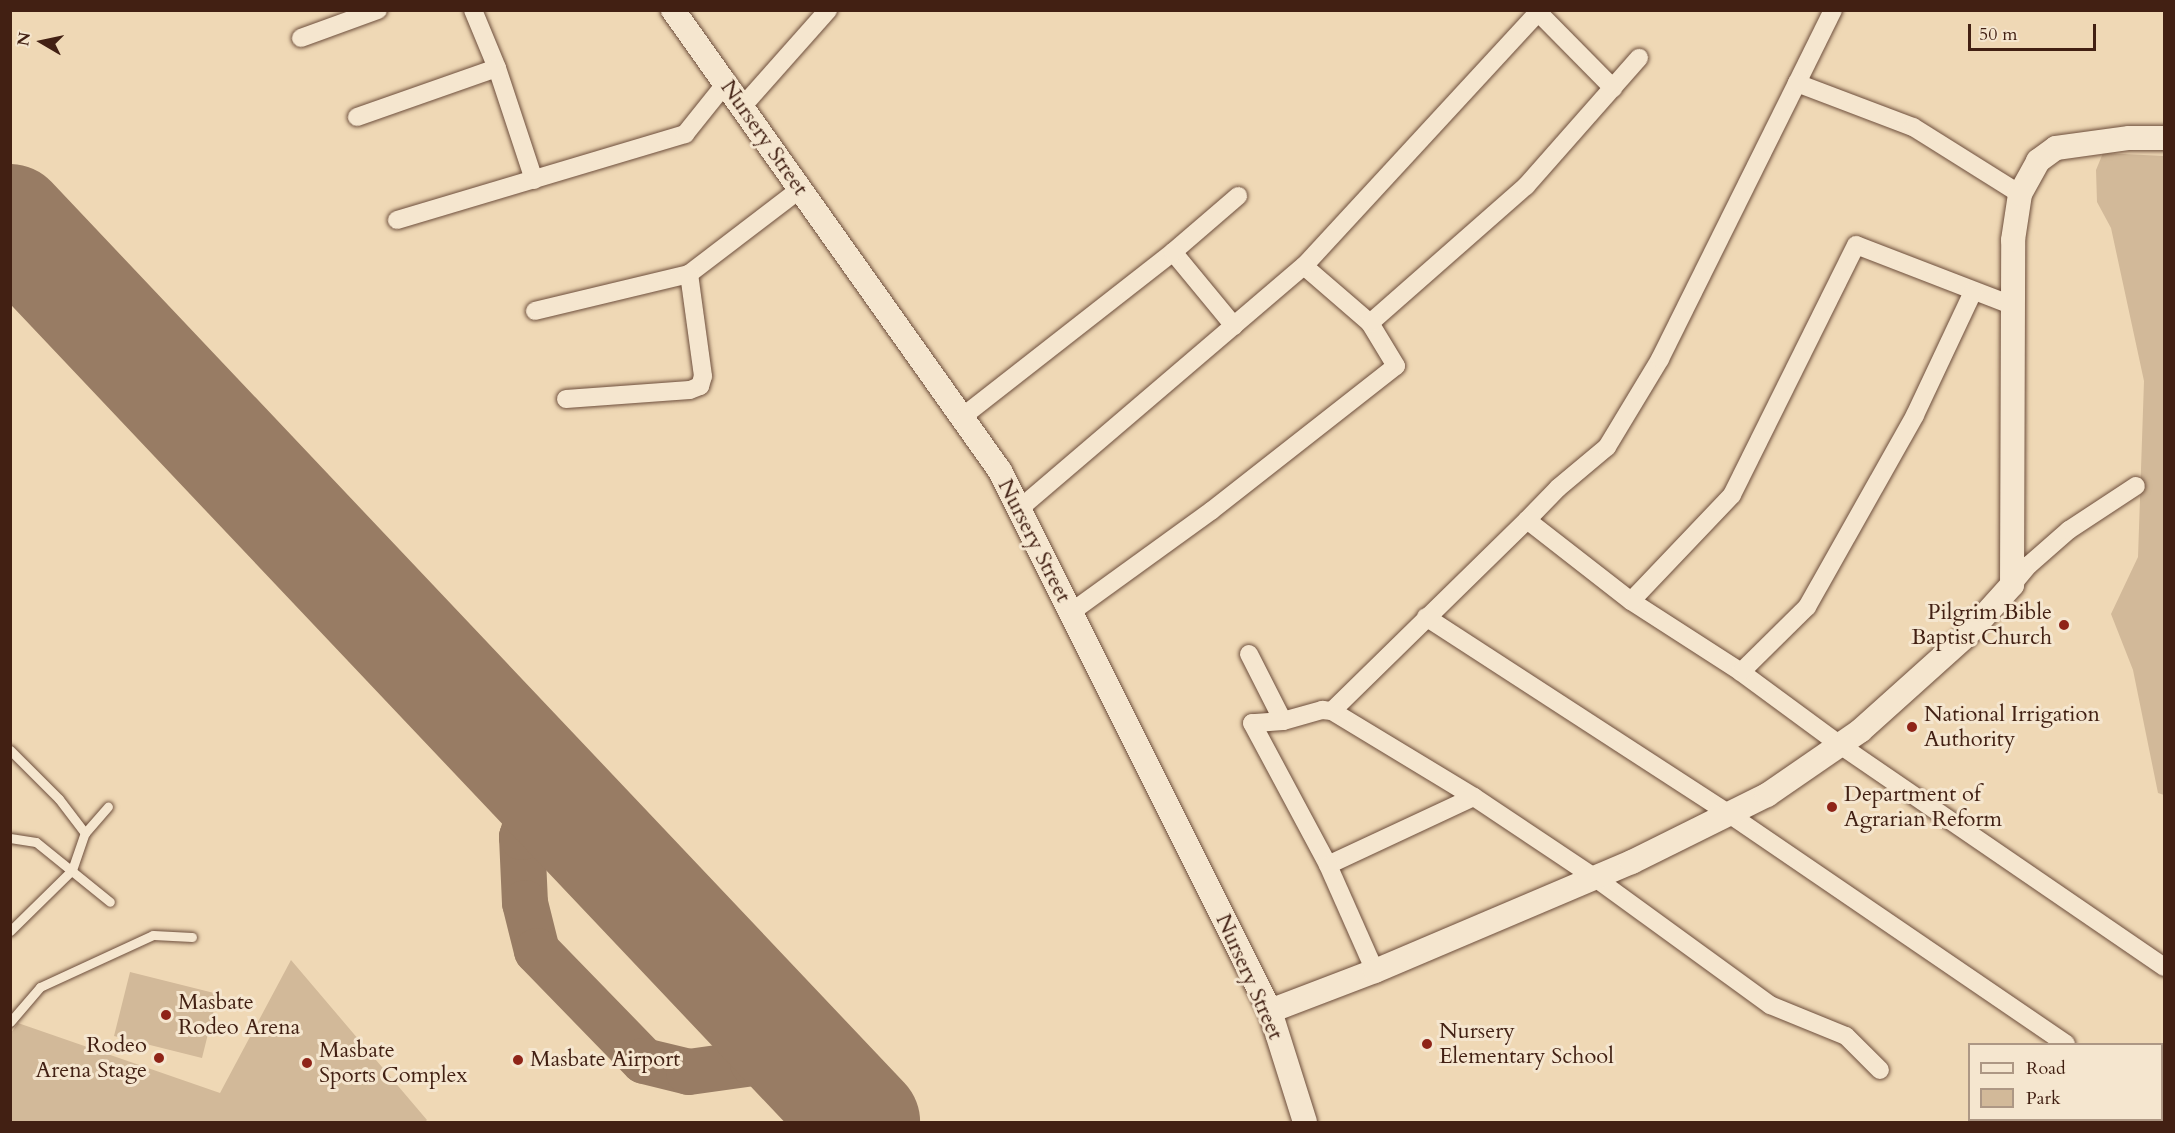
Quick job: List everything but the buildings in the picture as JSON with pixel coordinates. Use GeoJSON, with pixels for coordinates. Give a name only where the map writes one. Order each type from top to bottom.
{"type":"FeatureCollection","features":[{"type":"Feature","properties":{"kind":"street"},"geometry":{"type":"LineString","coordinates":[[301,38],[378,10]]}},
{"type":"Feature","properties":{"kind":"street"},"geometry":{"type":"LineString","coordinates":[[473,10],[497,68],[534,180]]}},
{"type":"Feature","properties":{"kind":"street","name":"Nursery Street"},"geometry":{"type":"LineString","coordinates":[[673,10],[1000,471],[1270,1011],[1305,1122]]}},
{"type":"Feature","properties":{"kind":"street"},"geometry":{"type":"LineString","coordinates":[[742,107],[828,10]]}},
{"type":"Feature","properties":{"kind":"street"},"geometry":{"type":"LineString","coordinates":[[1332,711],[1558,488],[1607,447],[1660,359],[1833,10]]}},
{"type":"Feature","properties":{"kind":"street"},"geometry":{"type":"LineString","coordinates":[[1018,509],[1304,266],[1539,11],[1613,88]]}},
{"type":"Feature","properties":{"kind":"street"},"geometry":{"type":"LineString","coordinates":[[1370,323],[1526,186],[1639,58]]}},
{"type":"Feature","properties":{"kind":"street"},"geometry":{"type":"LineString","coordinates":[[357,117],[497,68]]}},
{"type":"Feature","properties":{"kind":"street"},"geometry":{"type":"LineString","coordinates":[[397,220],[684,135],[725,84]]}},
{"type":"Feature","properties":{"kind":"street"},"geometry":{"type":"LineString","coordinates":[[1797,84],[1913,127],[2020,194]]}},
{"type":"Feature","properties":{"kind":"street"},"geometry":{"type":"LineString","coordinates":[[2012,585],[2013,240],[2020,194],[2038,161],[2056,148],[2129,138],[2164,138]]}},
{"type":"Feature","properties":{"kind":"street"},"geometry":{"type":"LineString","coordinates":[[535,311],[689,274],[800,189]]}},
{"type":"Feature","properties":{"kind":"street"},"geometry":{"type":"LineString","coordinates":[[962,417],[1173,252],[1238,196]]}},
{"type":"Feature","properties":{"kind":"street"},"geometry":{"type":"LineString","coordinates":[[1630,601],[1732,495],[1856,245],[2014,306]]}},
{"type":"Feature","properties":{"kind":"street"},"geometry":{"type":"LineString","coordinates":[[1173,252],[1234,326]]}},
{"type":"Feature","properties":{"kind":"street"},"geometry":{"type":"LineString","coordinates":[[1070,613],[1212,511],[1396,366],[1370,323],[1304,266]]}},
{"type":"Feature","properties":{"kind":"street"},"geometry":{"type":"LineString","coordinates":[[566,399],[690,390],[700,386],[703,376],[689,274]]}},
{"type":"Feature","properties":{"kind":"street"},"geometry":{"type":"LineString","coordinates":[[1741,672],[1807,607],[1916,415],[1973,292]]}},
{"type":"Feature","properties":{"kind":"street"},"geometry":{"type":"LineString","coordinates":[[1270,1011],[1375,971],[1632,862],[1767,795],[1860,731],[1966,636],[2029,565],[2069,530],[2136,486]]}},
{"type":"Feature","properties":{"kind":"street"},"geometry":{"type":"LineString","coordinates":[[1527,520],[1630,601],[1741,672],[1840,745],[2164,967]]}},
{"type":"Feature","properties":{"kind":"street"},"geometry":{"type":"LineString","coordinates":[[1426,617],[1729,814],[2065,1043]]}},
{"type":"Feature","properties":{"kind":"street"},"geometry":{"type":"LineString","coordinates":[[1249,654],[1283,720]]}},
{"type":"Feature","properties":{"kind":"street"},"geometry":{"type":"LineString","coordinates":[[1375,971],[1329,865],[1252,723],[1283,720],[1322,710],[1332,711],[1474,797],[1594,877],[1770,1005],[1846,1036],[1880,1070]]}},
{"type":"Feature","properties":{"kind":"street"},"geometry":{"type":"LineString","coordinates":[[1329,865],[1474,797]]}},
{"type":"Feature","properties":{"kind":"lane"},"geometry":{"type":"LineString","coordinates":[[10,750],[59,799],[85,833]]}},
{"type":"Feature","properties":{"kind":"lane"},"geometry":{"type":"LineString","coordinates":[[10,931],[72,870],[85,833],[108,807]]}},
{"type":"Feature","properties":{"kind":"lane"},"geometry":{"type":"LineString","coordinates":[[10,838],[36,842],[110,902]]}},
{"type":"Feature","properties":{"kind":"lane"},"geometry":{"type":"LineString","coordinates":[[10,1022],[40,987],[153,935],[192,937]]}},
{"type":"Feature","properties":{"kind":"green space"},"geometry":{"type":"Polygon","coordinates":[[[2103,153],[2164,156],[2164,795],[2158,793],[2133,670],[2111,614],[2138,557],[2144,381],[2111,228],[2097,202],[2096,170],[2103,153]]]}},
{"type":"Feature","properties":{"kind":"green space","name":"Masbate Sports Complex"},"geometry":{"type":"Polygon","coordinates":[[[291,960],[427,1120],[425,1122],[11,1122],[11,1033],[18,1023],[220,1093],[291,960]]]}},
{"type":"Feature","properties":{"kind":"green space","name":"Masbate Rodeo Arena"},"geometry":{"type":"Polygon","coordinates":[[[130,972],[218,994],[202,1058],[114,1036],[130,972]]]}},
{"type":"Feature","properties":{"kind":"taxiway"},"geometry":{"type":"LineString","coordinates":[[535,775],[536,791],[522,837],[525,903],[537,951],[644,1061],[689,1072],[753,1063],[762,1057],[767,1043],[768,1022]]}},
{"type":"Feature","properties":{"kind":"taxiway"},"geometry":{"type":"LineString","coordinates":[[522,837],[542,821],[575,818]]}},
{"type":"Feature","properties":{"kind":"taxiway"},"geometry":{"type":"LineString","coordinates":[[753,1063],[812,1068]]}},
{"type":"Feature","properties":{"kind":"runway"},"geometry":{"type":"LineString","coordinates":[[10,221],[863,1122]]}},
{"type":"Feature","properties":{"kind":"place","name":"Pilgrim Bible Baptist Church"},"geometry":{"type":"Point","coordinates":[2064,625]}},
{"type":"Feature","properties":{"kind":"place","name":"National Irrigation Authority"},"geometry":{"type":"Point","coordinates":[1912,727]}},
{"type":"Feature","properties":{"kind":"place","name":"Department of Agrarian Reform"},"geometry":{"type":"Point","coordinates":[1832,807]}},
{"type":"Feature","properties":{"kind":"place","name":"Masbate Rodeo Arena"},"geometry":{"type":"Point","coordinates":[166,1015]}},
{"type":"Feature","properties":{"kind":"place","name":"Nursery Elementary School"},"geometry":{"type":"Point","coordinates":[1427,1044]}},
{"type":"Feature","properties":{"kind":"place","name":"Rodeo Arena Stage"},"geometry":{"type":"Point","coordinates":[159,1058]}},
{"type":"Feature","properties":{"kind":"place","name":"Masbate Airport"},"geometry":{"type":"Point","coordinates":[518,1060]}},
{"type":"Feature","properties":{"kind":"place","name":"Masbate Sports Complex"},"geometry":{"type":"Point","coordinates":[307,1063]}}]}
